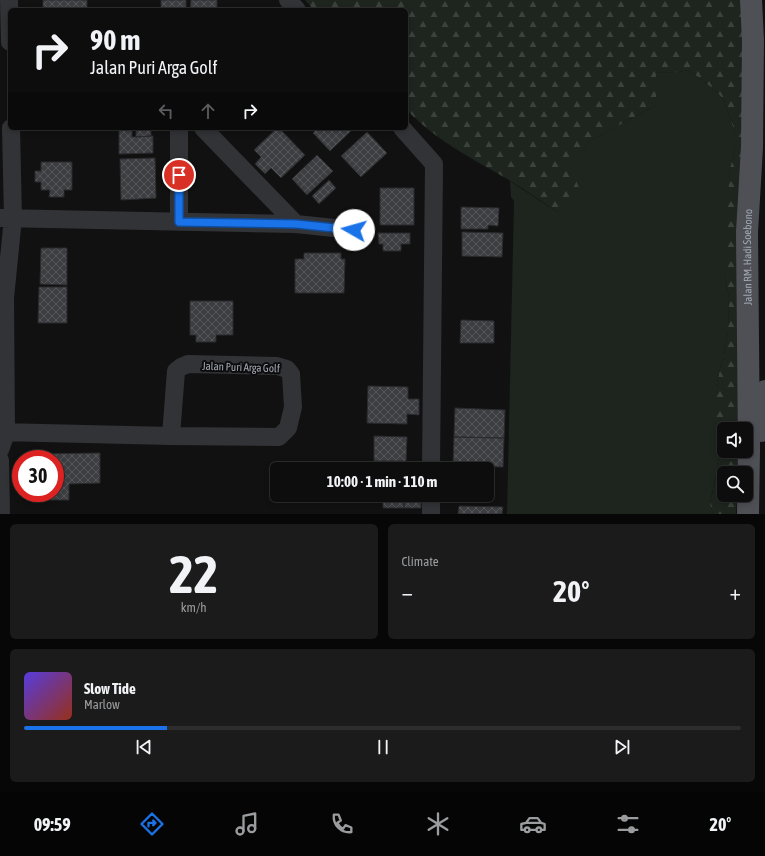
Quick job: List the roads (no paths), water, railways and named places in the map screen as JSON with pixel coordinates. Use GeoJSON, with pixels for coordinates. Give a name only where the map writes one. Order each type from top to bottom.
{"type":"FeatureCollection","features":[{"type":"Feature","properties":{"kind":"main road","name":"Jalan RM. Hadi Soebono"},"geometry":{"type":"LineString","coordinates":[[749,422],[747,232],[752,147],[753,40],[751,0]]}},
{"type":"Feature","properties":{"kind":"main road"},"geometry":{"type":"LineString","coordinates":[[753,447],[756,445],[764,420],[765,391]]}},
{"type":"Feature","properties":{"kind":"main road","name":"Jalan RM. Hadi Soebono"},"geometry":{"type":"LineString","coordinates":[[748,514],[749,458]]}},
{"type":"Feature","properties":{"kind":"street"},"geometry":{"type":"LineString","coordinates":[[288,0],[295,8]]}},
{"type":"Feature","properties":{"kind":"street"},"geometry":{"type":"LineString","coordinates":[[0,450],[3,432],[6,298],[5,219],[12,187],[11,130]]}},
{"type":"Feature","properties":{"kind":"street"},"geometry":{"type":"LineString","coordinates":[[179,130],[179,222]]}},
{"type":"Feature","properties":{"kind":"street"},"geometry":{"type":"LineString","coordinates":[[205,130],[296,224]]}},
{"type":"Feature","properties":{"kind":"street"},"geometry":{"type":"LineString","coordinates":[[404,130],[434,164],[431,462]]}},
{"type":"Feature","properties":{"kind":"street"},"geometry":{"type":"LineString","coordinates":[[5,219],[296,224],[354,230]]}},
{"type":"Feature","properties":{"kind":"street","name":"Jalan Puri Arga Golf"},"geometry":{"type":"LineString","coordinates":[[3,432],[171,436],[279,437],[288,428],[292,416],[293,407],[291,374],[287,369],[277,366],[188,364],[181,367],[176,371],[171,436]]}},
{"type":"Feature","properties":{"kind":"street"},"geometry":{"type":"LineString","coordinates":[[0,460],[1,514]]}},
{"type":"Feature","properties":{"kind":"street"},"geometry":{"type":"LineString","coordinates":[[431,502],[431,514]]}}]}
